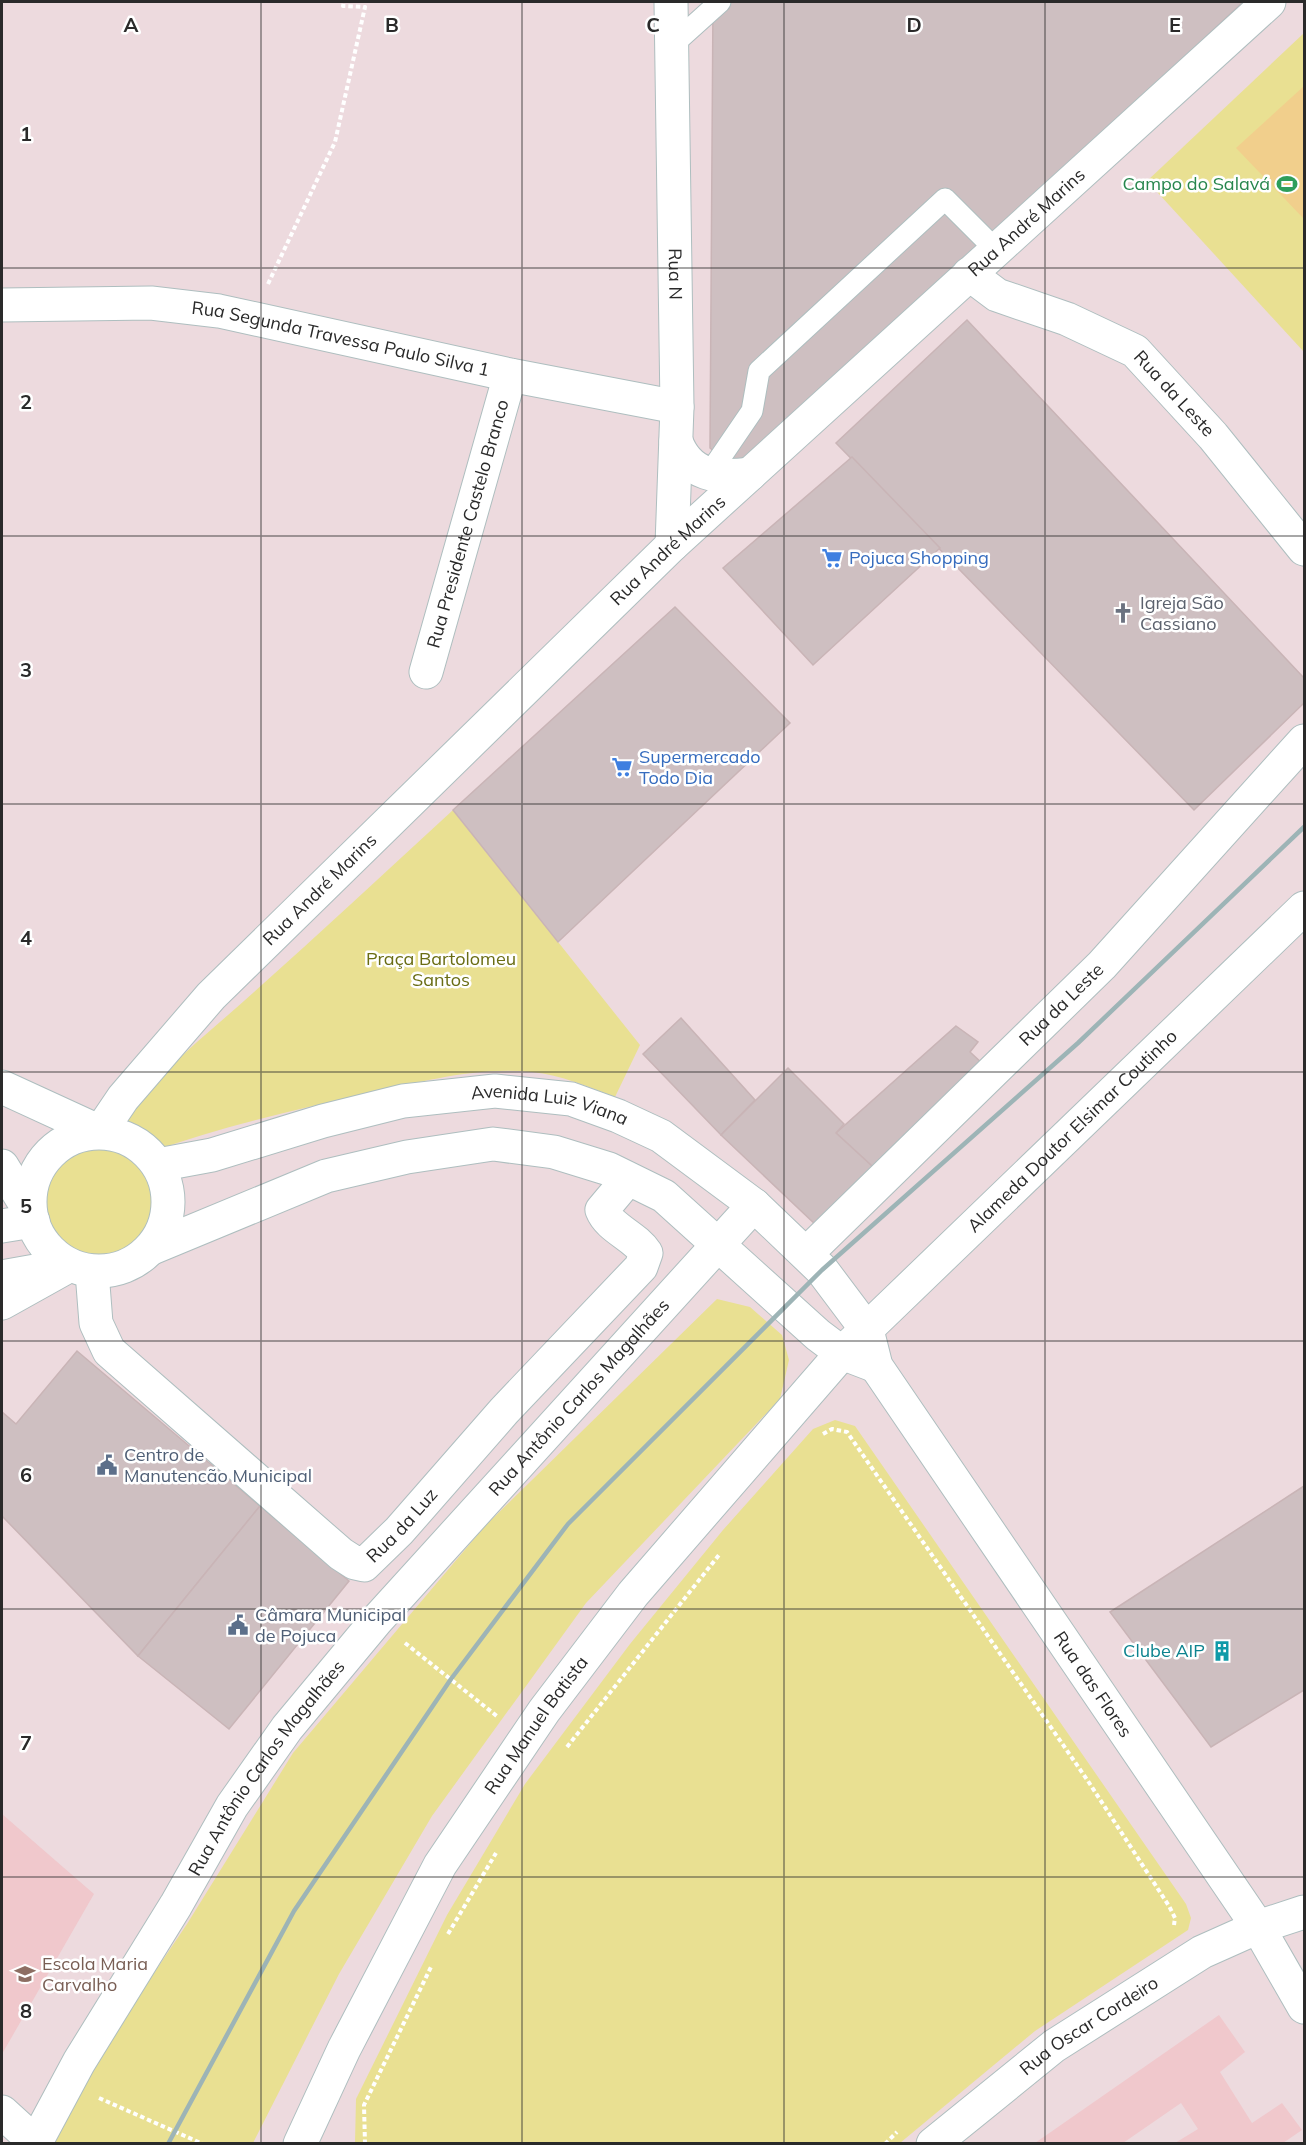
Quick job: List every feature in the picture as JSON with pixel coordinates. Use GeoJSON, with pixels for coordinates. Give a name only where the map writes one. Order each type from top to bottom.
{"type":"FeatureCollection","features":[{"type":"Feature","properties":{"kind":"street","name":"Rua N"},"geometry":{"type":"LineString","coordinates":[[671,2],[677,407],[672,545]]}},
{"type":"Feature","properties":{"kind":"street","name":"Rua André Marins"},"geometry":{"type":"LineString","coordinates":[[100,1132],[123,1098],[211,996],[672,545],[1269,2]]}},
{"type":"Feature","properties":{"kind":"street","name":"Rua da Leste"},"geometry":{"type":"LineString","coordinates":[[969,274],[997,295],[1067,319],[1134,351],[1213,436],[1305,549]]}},
{"type":"Feature","properties":{"kind":"street","name":"Rua Segunda Travessa Paulo Silva 1"},"geometry":{"type":"LineString","coordinates":[[2,305],[151,303],[219,311],[510,375],[677,407]]}},
{"type":"Feature","properties":{"kind":"street","name":"Rua Presidente Castelo Branco"},"geometry":{"type":"LineString","coordinates":[[426,672],[510,375]]}},
{"type":"Feature","properties":{"kind":"street"},"geometry":{"type":"LineString","coordinates":[[676,441],[680,453],[709,474],[722,477],[750,474]]}},
{"type":"Feature","properties":{"kind":"street","name":"Rua da Leste"},"geometry":{"type":"LineString","coordinates":[[806,1254],[1102,965],[1305,741]]}},
{"type":"Feature","properties":{"kind":"street","name":"Alameda Doutor Elsimar Coutinho"},"geometry":{"type":"LineString","coordinates":[[842,1353],[1305,908]]}},
{"type":"Feature","properties":{"kind":"street"},"geometry":{"type":"LineString","coordinates":[[2,1087],[100,1132],[123,1136],[144,1149],[159,1165],[168,1186],[169,1208],[164,1229],[152,1248]]}},
{"type":"Feature","properties":{"kind":"street","name":"Avenida Luiz Viana"},"geometry":{"type":"LineString","coordinates":[[159,1165],[212,1155],[323,1121],[403,1101],[495,1091],[571,1099],[618,1116],[661,1136],[754,1204],[822,1270],[867,1329]]}},
{"type":"Feature","properties":{"kind":"street"},"geometry":{"type":"LineString","coordinates":[[21,1219],[40,1164],[56,1147],[77,1136],[100,1132]]}},
{"type":"Feature","properties":{"kind":"street"},"geometry":{"type":"LineString","coordinates":[[2,1276],[81,1269],[114,1271],[135,1262],[152,1248],[326,1176],[407,1157],[493,1144],[554,1152],[609,1169],[664,1196],[810,1328],[842,1353],[876,1366]]}},
{"type":"Feature","properties":{"kind":"street"},"geometry":{"type":"LineString","coordinates":[[2,1166],[21,1219],[36,1233],[50,1252],[81,1269]]}},
{"type":"Feature","properties":{"kind":"street","name":"Rua da Luz"},"geometry":{"type":"LineString","coordinates":[[81,1269],[96,1323],[109,1351],[341,1554],[355,1563],[364,1565],[399,1531],[504,1411],[641,1267],[646,1253],[641,1245],[607,1219],[602,1210],[628,1179]]}},
{"type":"Feature","properties":{"kind":"street","name":"Rua Antônio Carlos Magalhães"},"geometry":{"type":"LineString","coordinates":[[36,2143],[68,2084],[232,1806],[287,1728],[376,1621],[717,1242],[754,1204]]}},
{"type":"Feature","properties":{"kind":"street"},"geometry":{"type":"LineString","coordinates":[[2,1302],[81,1269]]}},
{"type":"Feature","properties":{"kind":"street"},"geometry":{"type":"LineString","coordinates":[[867,1329],[876,1366]]}},
{"type":"Feature","properties":{"kind":"street","name":"Rua Manuel Batista"},"geometry":{"type":"LineString","coordinates":[[300,2144],[344,2049],[440,1865],[524,1739],[633,1594],[842,1353]]}},
{"type":"Feature","properties":{"kind":"street","name":"Rua das Flores"},"geometry":{"type":"LineString","coordinates":[[876,1366],[1258,1927],[1305,2007]]}},
{"type":"Feature","properties":{"kind":"street","name":"Rua Oscar Cordeiro"},"geometry":{"type":"LineString","coordinates":[[933,2144],[1054,2046],[1202,1952],[1258,1927],[1305,1912]]}},
{"type":"Feature","properties":{"kind":"street"},"geometry":{"type":"LineString","coordinates":[[2,2112],[36,2143]]}},
{"type":"Feature","properties":{"kind":"lane"},"geometry":{"type":"LineString","coordinates":[[670,47],[720,2]]}},
{"type":"Feature","properties":{"kind":"lane"},"geometry":{"type":"LineString","coordinates":[[709,474],[752,411],[759,371],[945,199],[996,250]]}},
{"type":"Feature","properties":{"kind":"path"},"geometry":{"type":"LineString","coordinates":[[252,318],[335,142],[365,7],[343,6],[344,2]]}},
{"type":"Feature","properties":{"kind":"path"},"geometry":{"type":"LineString","coordinates":[[816,1438],[832,1428],[847,1432],[1088,1781],[1169,1906]]}},
{"type":"Feature","properties":{"kind":"path"},"geometry":{"type":"LineString","coordinates":[[561,1755],[722,1551]]}},
{"type":"Feature","properties":{"kind":"path"},"geometry":{"type":"LineString","coordinates":[[376,1621],[524,1739]]}},
{"type":"Feature","properties":{"kind":"path"},"geometry":{"type":"LineString","coordinates":[[447,1936],[498,1850]]}},
{"type":"Feature","properties":{"kind":"path"},"geometry":{"type":"LineString","coordinates":[[365,2144],[364,2105],[432,1966]]}},
{"type":"Feature","properties":{"kind":"path"},"geometry":{"type":"LineString","coordinates":[[68,2084],[203,2144]]}},
{"type":"Feature","properties":{"kind":"shaded area","name":"Campo do Salavá"},"geometry":{"type":"Polygon","coordinates":[[[1304,86],[1304,219],[1236,148],[1304,86]]]}},
{"type":"Feature","properties":{"kind":"shaded area","name":"Escola Maria Carvalho"},"geometry":{"type":"Polygon","coordinates":[[[2,1814],[94,1894],[2,2054],[2,1814]]]}},
{"type":"Feature","properties":{"kind":"shaded area"},"geometry":{"type":"Polygon","coordinates":[[[1219,2015],[1245,2052],[1220,2072],[1252,2123],[1282,2103],[1302,2130],[1283,2143],[1175,2143],[1198,2129],[1181,2103],[1123,2143],[1035,2143],[1219,2015]]]}},
{"type":"Feature","properties":{"kind":"green space"},"geometry":{"type":"Polygon","coordinates":[[[1304,33],[1304,352],[1147,181],[1304,33]]]}},
{"type":"Feature","properties":{"kind":"green space","name":"Praça Bartolomeu Santos"},"geometry":{"type":"Polygon","coordinates":[[[453,810],[640,1045],[615,1097],[554,1076],[532,1072],[491,1071],[429,1080],[341,1099],[202,1135],[148,1153],[166,1185],[168,1214],[157,1240],[137,1259],[112,1270],[84,1271],[58,1259],[37,1234],[34,1221],[34,1182],[39,1167],[49,1153],[62,1143],[105,1123],[129,1104],[453,810]]]}},
{"type":"Feature","properties":{"kind":"green space"},"geometry":{"type":"Polygon","coordinates":[[[717,1299],[750,1307],[782,1335],[789,1360],[780,1399],[586,1603],[432,1816],[339,1974],[253,2143],[50,2144],[86,2074],[187,1924],[293,1753],[485,1526],[717,1299]]]}},
{"type":"Feature","properties":{"kind":"green space"},"geometry":{"type":"Polygon","coordinates":[[[835,1420],[855,1426],[1186,1904],[1191,1918],[1188,1930],[1035,2031],[900,2143],[355,2143],[356,2099],[447,1915],[525,1784],[630,1644],[723,1530],[813,1429],[835,1420]]]}},
{"type":"Feature","properties":{"kind":"building"},"geometry":{"type":"Polygon","coordinates":[[[713,2],[1243,2],[750,465],[727,463],[710,448],[713,2]]]}},
{"type":"Feature","properties":{"kind":"building","name":"Igreja São Cassiano"},"geometry":{"type":"Polygon","coordinates":[[[967,320],[1304,678],[1304,703],[1194,810],[836,443],[967,320]]]}},
{"type":"Feature","properties":{"kind":"building","name":"Pojuca Shopping"},"geometry":{"type":"Polygon","coordinates":[[[852,457],[940,548],[813,665],[723,568],[852,457]]]}},
{"type":"Feature","properties":{"kind":"building","name":"Supermercado Todo Dia"},"geometry":{"type":"Polygon","coordinates":[[[675,607],[790,723],[558,942],[453,810],[675,607]]]}},
{"type":"Feature","properties":{"kind":"building"},"geometry":{"type":"Polygon","coordinates":[[[681,1018],[755,1100],[721,1135],[643,1054],[681,1018]]]}},
{"type":"Feature","properties":{"kind":"building"},"geometry":{"type":"Polygon","coordinates":[[[956,1026],[978,1042],[970,1052],[984,1065],[873,1167],[836,1133],[956,1026]]]}},
{"type":"Feature","properties":{"kind":"building"},"geometry":{"type":"Polygon","coordinates":[[[788,1068],[844,1124],[836,1133],[873,1167],[818,1227],[721,1135],[788,1068]]]}},
{"type":"Feature","properties":{"kind":"building","name":"Centro de Manutencão Municipal"},"geometry":{"type":"Polygon","coordinates":[[[77,1351],[260,1506],[138,1656],[2,1516],[2,1412],[16,1424],[77,1351]]]}},
{"type":"Feature","properties":{"kind":"building","name":"Clube AIP"},"geometry":{"type":"Polygon","coordinates":[[[1304,1486],[1304,1690],[1211,1747],[1110,1612],[1304,1486]]]}},
{"type":"Feature","properties":{"kind":"building","name":"Câmara Municipal de Pojuca"},"geometry":{"type":"Polygon","coordinates":[[[260,1506],[349,1581],[229,1729],[138,1656],[260,1506]]]}},
{"type":"Feature","properties":{"kind":"railway"},"geometry":{"type":"LineString","coordinates":[[168,2144],[294,1911],[451,1679],[568,1524],[822,1270],[1078,1043],[1304,827]]}},
{"type":"Feature","properties":{"kind":"place","name":"Campo do Salavá"},"geometry":{"type":"Point","coordinates":[1287,184]}},
{"type":"Feature","properties":{"kind":"place","name":"Pojuca Shopping"},"geometry":{"type":"Point","coordinates":[832,558]}},
{"type":"Feature","properties":{"kind":"place","name":"Igreja São Cassiano"},"geometry":{"type":"Point","coordinates":[1123,613]}},
{"type":"Feature","properties":{"kind":"place","name":"Supermercado Todo Dia"},"geometry":{"type":"Point","coordinates":[622,767]}},
{"type":"Feature","properties":{"kind":"place","name":"Centro de Manutencão Municipal"},"geometry":{"type":"Point","coordinates":[107,1465]}},
{"type":"Feature","properties":{"kind":"place","name":"Câmara Municipal de Pojuca"},"geometry":{"type":"Point","coordinates":[238,1625]}},
{"type":"Feature","properties":{"kind":"place","name":"Clube AIP"},"geometry":{"type":"Point","coordinates":[1222,1651]}},
{"type":"Feature","properties":{"kind":"place","name":"Escola Maria Carvalho"},"geometry":{"type":"Point","coordinates":[25,1974]}}]}
